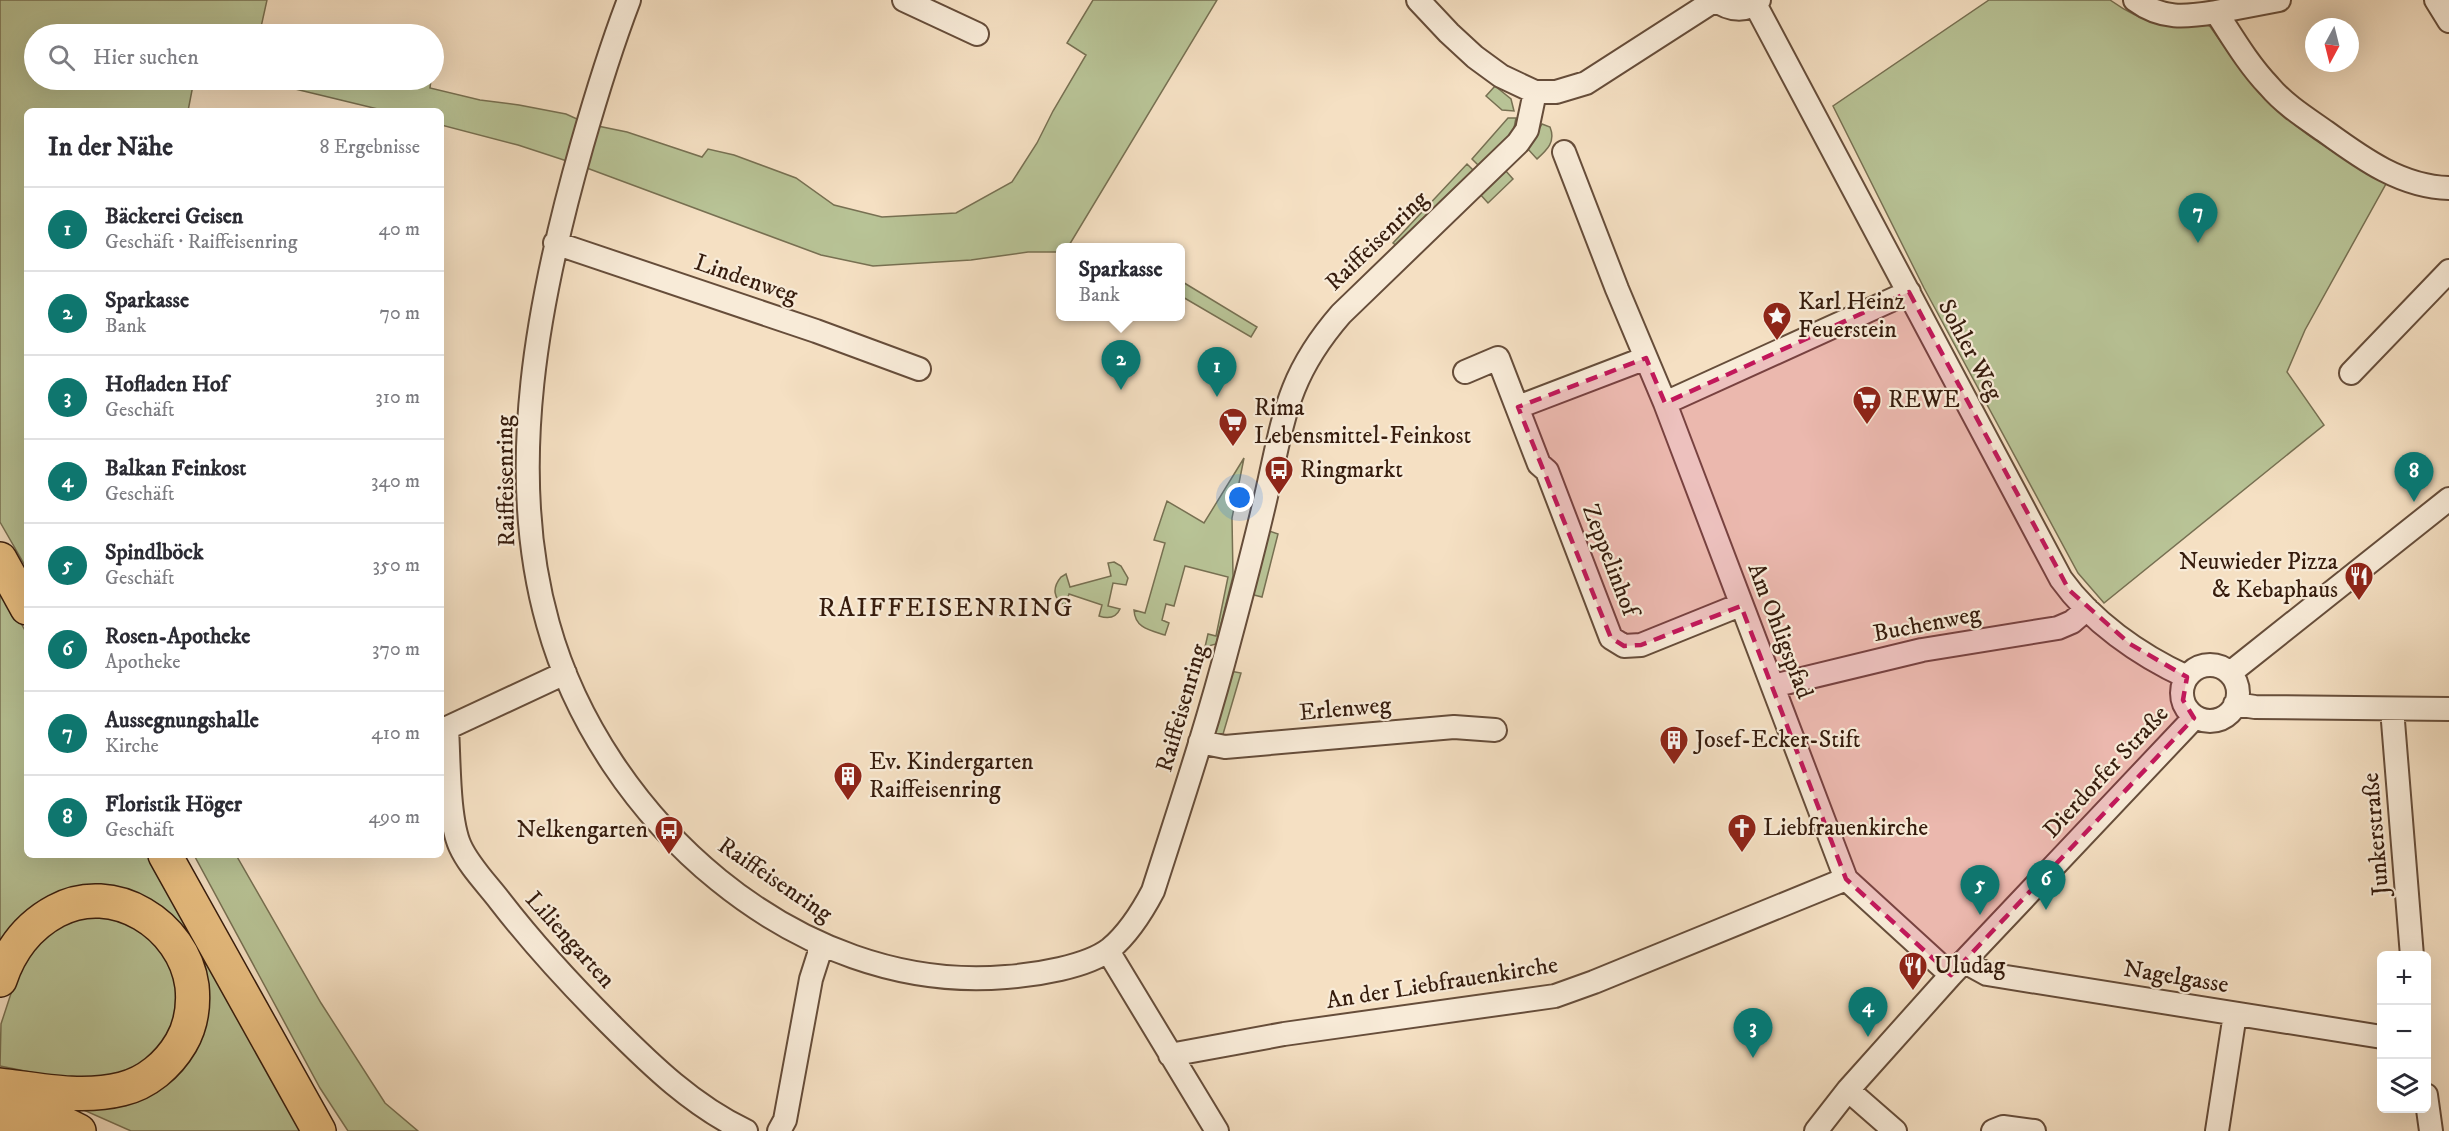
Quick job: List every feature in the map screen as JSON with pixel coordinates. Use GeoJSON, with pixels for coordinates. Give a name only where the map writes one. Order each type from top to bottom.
{"type":"FeatureCollection","features":[{"type":"Feature","properties":{"kind":"highway"},"geometry":{"type":"LineString","coordinates":[[0,559],[24,603]]}},
{"type":"Feature","properties":{"kind":"highway"},"geometry":{"type":"LineString","coordinates":[[167,858],[319,1131]]}},
{"type":"Feature","properties":{"kind":"highway"},"geometry":{"type":"LineString","coordinates":[[0,980],[16,945],[41,921],[57,910],[77,904],[98,902],[121,904],[158,923],[183,955],[190,975],[193,995],[188,1025],[175,1053],[161,1069],[143,1081],[124,1089],[103,1092],[62,1092],[0,1085]]}},
{"type":"Feature","properties":{"kind":"highway"},"geometry":{"type":"LineString","coordinates":[[0,1091],[79,1131]]}},
{"type":"Feature","properties":{"kind":"highway"},"geometry":{"type":"LineString","coordinates":[[0,1118],[26,1131]]}},
{"type":"Feature","properties":{"kind":"street","name":"Raiffeisenring"},"geometry":{"type":"LineString","coordinates":[[629,0],[588,124],[555,243],[537,348],[531,413],[528,494],[530,534],[547,621],[565,673],[587,721],[613,764],[652,818],[714,875],[768,915],[819,944],[884,967],[941,977],[974,979],[1048,972],[1108,951],[1142,913],[1153,891],[1200,742],[1238,608],[1282,419],[1297,377],[1322,336],[1341,314],[1518,143],[1527,130],[1545,92]]}},
{"type":"Feature","properties":{"kind":"street"},"geometry":{"type":"LineString","coordinates":[[904,0],[977,34]]}},
{"type":"Feature","properties":{"kind":"street"},"geometry":{"type":"LineString","coordinates":[[1418,0],[1449,33],[1501,76],[1545,92],[1586,83],[1715,0],[1734,9],[1746,8],[1757,2]]}},
{"type":"Feature","properties":{"kind":"street"},"geometry":{"type":"LineString","coordinates":[[2135,0],[2162,14],[2185,17],[2279,0]]}},
{"type":"Feature","properties":{"kind":"street"},"geometry":{"type":"LineString","coordinates":[[2436,0],[2449,21]]}},
{"type":"Feature","properties":{"kind":"street","name":"Sohler Weg"},"geometry":{"type":"LineString","coordinates":[[1757,2],[2054,567],[2069,590],[2087,609],[2130,644],[2187,677]]}},
{"type":"Feature","properties":{"kind":"street"},"geometry":{"type":"LineString","coordinates":[[2216,12],[2244,56],[2270,88],[2297,112],[2370,163],[2407,181],[2449,189]]}},
{"type":"Feature","properties":{"kind":"street","name":"Am Ohligspfad"},"geometry":{"type":"LineString","coordinates":[[1564,152],[1665,403],[1846,879],[1958,969]]}},
{"type":"Feature","properties":{"kind":"street","name":"Lindenweg"},"geometry":{"type":"LineString","coordinates":[[555,243],[816,331],[919,369]]}},
{"type":"Feature","properties":{"kind":"street"},"geometry":{"type":"LineString","coordinates":[[2351,373],[2449,271]]}},
{"type":"Feature","properties":{"kind":"street"},"geometry":{"type":"LineString","coordinates":[[1665,403],[1909,292]]}},
{"type":"Feature","properties":{"kind":"street","name":"Zeppelinhof"},"geometry":{"type":"LineString","coordinates":[[1465,372],[1498,358],[1539,464],[1546,471],[1611,638],[1624,646],[1641,645],[1740,605]]}},
{"type":"Feature","properties":{"kind":"street"},"geometry":{"type":"LineString","coordinates":[[1518,407],[1646,358]]}},
{"type":"Feature","properties":{"kind":"street"},"geometry":{"type":"LineString","coordinates":[[2230,673],[2449,499]]}},
{"type":"Feature","properties":{"kind":"street","name":"Buchenweg"},"geometry":{"type":"LineString","coordinates":[[1773,686],[1922,650],[2058,628],[2072,622],[2087,609]]}},
{"type":"Feature","properties":{"kind":"street"},"geometry":{"type":"LineString","coordinates":[[2207,666],[2215,666],[2230,673],[2237,686],[2235,704],[2231,712],[2218,721],[2210,722],[2194,718],[2183,700],[2182,689],[2187,677],[2193,671],[2207,666]]}},
{"type":"Feature","properties":{"kind":"street"},"geometry":{"type":"LineString","coordinates":[[444,728],[565,673]]}},
{"type":"Feature","properties":{"kind":"street"},"geometry":{"type":"LineString","coordinates":[[2235,704],[2254,707],[2449,709]]}},
{"type":"Feature","properties":{"kind":"street","name":"Junkerstraße"},"geometry":{"type":"LineString","coordinates":[[2392,709],[2412,951]]}},
{"type":"Feature","properties":{"kind":"street","name":"Dierdorfer Straße"},"geometry":{"type":"LineString","coordinates":[[1816,1131],[1848,1090],[1958,969],[2194,718]]}},
{"type":"Feature","properties":{"kind":"street","name":"Erlenweg"},"geometry":{"type":"LineString","coordinates":[[1200,742],[1225,747],[1454,727],[1496,730]]}},
{"type":"Feature","properties":{"kind":"street","name":"Liliengarten"},"geometry":{"type":"LineString","coordinates":[[444,728],[453,824],[459,845],[469,862],[536,945],[624,1038],[677,1087],[711,1112],[746,1131]]}},
{"type":"Feature","properties":{"kind":"street","name":"An der Liebfrauenkirche"},"geometry":{"type":"LineString","coordinates":[[1170,1055],[1270,1036],[1555,996],[1846,879]]}},
{"type":"Feature","properties":{"kind":"street"},"geometry":{"type":"LineString","coordinates":[[779,1131],[785,1120],[811,979],[819,954],[819,944]]}},
{"type":"Feature","properties":{"kind":"street"},"geometry":{"type":"LineString","coordinates":[[1108,951],[1217,1131]]}},
{"type":"Feature","properties":{"kind":"street","name":"Nagelgasse"},"geometry":{"type":"LineString","coordinates":[[1958,969],[2377,1036]]}},
{"type":"Feature","properties":{"kind":"street"},"geometry":{"type":"LineString","coordinates":[[2217,1131],[2235,1014]]}},
{"type":"Feature","properties":{"kind":"street"},"geometry":{"type":"LineString","coordinates":[[1848,1090],[1895,1131]]}},
{"type":"Feature","properties":{"kind":"street"},"geometry":{"type":"LineString","coordinates":[[2429,1113],[2431,1131]]}},
{"type":"Feature","properties":{"kind":"street"},"geometry":{"type":"LineString","coordinates":[[1993,1131],[2002,1127],[2034,1131]]}},
{"type":"Feature","properties":{"kind":"highlighted area"},"geometry":{"type":"Polygon","coordinates":[[[1909,292],[2069,590],[2130,644],[2187,677],[2183,700],[2194,718],[1951,975],[1846,879],[1741,606],[1641,645],[1624,646],[1611,638],[1518,407],[1646,358],[1665,403],[1909,292]]]}},
{"type":"Feature","properties":{"kind":"green space"},"geometry":{"type":"Polygon","coordinates":[[[0,0],[267,0],[262,24],[24,24],[24,90],[192,90],[189,108],[24,108],[24,564],[0,522],[0,0]]]}},
{"type":"Feature","properties":{"kind":"green space"},"geometry":{"type":"Polygon","coordinates":[[[1093,0],[1217,0],[1070,243],[1056,243],[1056,252],[1028,252],[971,260],[873,266],[821,255],[576,164],[518,145],[444,126],[444,108],[374,108],[299,90],[438,90],[480,100],[519,105],[566,114],[588,124],[627,132],[702,157],[708,149],[734,155],[796,178],[834,205],[882,217],[956,213],[1012,182],[1037,143],[1086,55],[1067,43],[1093,0]]]}},
{"type":"Feature","properties":{"kind":"green space"},"geometry":{"type":"Polygon","coordinates":[[[1989,0],[2110,0],[2134,15],[2157,23],[2181,26],[2209,25],[2239,68],[2272,106],[2303,131],[2336,153],[2387,182],[2305,330],[2287,372],[2324,425],[2104,603],[2078,573],[1924,288],[1833,106],[1989,0]]]}},
{"type":"Feature","properties":{"kind":"green space"},"geometry":{"type":"Polygon","coordinates":[[[1495,86],[1511,99],[1514,111],[1502,110],[1486,96],[1495,86]]]}},
{"type":"Feature","properties":{"kind":"green space"},"geometry":{"type":"Polygon","coordinates":[[[1508,118],[1516,118],[1513,133],[1480,167],[1472,159],[1508,118]]]}},
{"type":"Feature","properties":{"kind":"green space"},"geometry":{"type":"Polygon","coordinates":[[[1542,124],[1550,127],[1552,137],[1547,149],[1537,159],[1527,148],[1542,124]]]}},
{"type":"Feature","properties":{"kind":"green space"},"geometry":{"type":"Polygon","coordinates":[[[1467,164],[1475,172],[1399,248],[1393,243],[1467,164]]]}},
{"type":"Feature","properties":{"kind":"green space"},"geometry":{"type":"Polygon","coordinates":[[[1505,170],[1513,179],[1488,203],[1479,193],[1505,170]]]}},
{"type":"Feature","properties":{"kind":"green space"},"geometry":{"type":"Polygon","coordinates":[[[1185,283],[1257,327],[1251,337],[1185,298],[1185,283]]]}},
{"type":"Feature","properties":{"kind":"green space"},"geometry":{"type":"Polygon","coordinates":[[[1244,458],[1232,518],[1233,576],[1216,644],[1205,647],[1208,634],[1216,636],[1228,577],[1185,566],[1174,606],[1166,604],[1162,620],[1169,623],[1165,635],[1140,625],[1134,610],[1145,613],[1165,543],[1154,540],[1167,501],[1204,523],[1244,458]]]}},
{"type":"Feature","properties":{"kind":"green space"},"geometry":{"type":"Polygon","coordinates":[[[1266,530],[1278,534],[1262,597],[1250,594],[1266,530]]]}},
{"type":"Feature","properties":{"kind":"green space"},"geometry":{"type":"Polygon","coordinates":[[[1114,562],[1121,566],[1128,578],[1126,585],[1113,583],[1108,606],[1120,609],[1114,616],[1099,616],[1102,605],[1069,594],[1065,606],[1058,600],[1055,589],[1061,577],[1066,574],[1070,587],[1111,576],[1108,563],[1114,562]]]}},
{"type":"Feature","properties":{"kind":"green space"},"geometry":{"type":"Polygon","coordinates":[[[0,586],[24,629],[24,858],[154,858],[307,1131],[131,1131],[70,1104],[128,1098],[203,997],[128,897],[0,952],[0,586]]]}},
{"type":"Feature","properties":{"kind":"green space"},"geometry":{"type":"Polygon","coordinates":[[[1230,671],[1241,673],[1221,741],[1214,733],[1230,671]]]}},
{"type":"Feature","properties":{"kind":"green space"},"geometry":{"type":"Polygon","coordinates":[[[196,858],[238,858],[321,1003],[385,1103],[418,1131],[348,1131],[320,1088],[196,858]]]}},
{"type":"Feature","properties":{"kind":"green space"},"geometry":{"type":"Polygon","coordinates":[[[108,912],[155,936],[182,994],[170,1039],[134,1074],[85,1083],[0,1066],[1,1024],[20,966],[62,918],[108,912]]]}},
{"type":"Feature","properties":{"kind":"place","name":"Aussegnungshalle"},"geometry":{"type":"Point","coordinates":[2198,243]}},
{"type":"Feature","properties":{"kind":"place","name":"Karl Heinz Feuerstein"},"geometry":{"type":"Point","coordinates":[1777,342]}},
{"type":"Feature","properties":{"kind":"place","name":"Sparkasse"},"geometry":{"type":"Point","coordinates":[1121,390]}},
{"type":"Feature","properties":{"kind":"place","name":"Bäckerei Geisen"},"geometry":{"type":"Point","coordinates":[1217,397]}},
{"type":"Feature","properties":{"kind":"place","name":"REWE"},"geometry":{"type":"Point","coordinates":[1867,426]}},
{"type":"Feature","properties":{"kind":"place","name":"Rima Lebensmittel-Feinkost"},"geometry":{"type":"Point","coordinates":[1233,448]}},
{"type":"Feature","properties":{"kind":"place","name":"Ringmarkt"},"geometry":{"type":"Point","coordinates":[1279,496]}},
{"type":"Feature","properties":{"kind":"place","name":"Floristik Höger"},"geometry":{"type":"Point","coordinates":[2414,502]}},
{"type":"Feature","properties":{"kind":"place","name":"Neuwieder Pizza & Kebaphaus"},"geometry":{"type":"Point","coordinates":[2359,602]}},
{"type":"Feature","properties":{"kind":"place","name":"Josef-Ecker-Stift"},"geometry":{"type":"Point","coordinates":[1674,766]}},
{"type":"Feature","properties":{"kind":"place","name":"Ev. Kindergarten Raiffeisenring"},"geometry":{"type":"Point","coordinates":[848,802]}},
{"type":"Feature","properties":{"kind":"place","name":"Liebfrauenkirche"},"geometry":{"type":"Point","coordinates":[1742,854]}},
{"type":"Feature","properties":{"kind":"place","name":"Nelkengarten"},"geometry":{"type":"Point","coordinates":[669,856]}},
{"type":"Feature","properties":{"kind":"place","name":"Rosen-Apotheke"},"geometry":{"type":"Point","coordinates":[2046,910]}},
{"type":"Feature","properties":{"kind":"place","name":"Spindlböck"},"geometry":{"type":"Point","coordinates":[1980,915]}},
{"type":"Feature","properties":{"kind":"place","name":"Uludag"},"geometry":{"type":"Point","coordinates":[1913,992]}},
{"type":"Feature","properties":{"kind":"place","name":"Balkan Feinkost"},"geometry":{"type":"Point","coordinates":[1868,1037]}},
{"type":"Feature","properties":{"kind":"place","name":"Hofladen Hof"},"geometry":{"type":"Point","coordinates":[1753,1058]}},
{"type":"Feature","properties":{"kind":"district","name":"RAIFFEISENRING"},"geometry":{"type":"Point","coordinates":[946,608]}}]}
